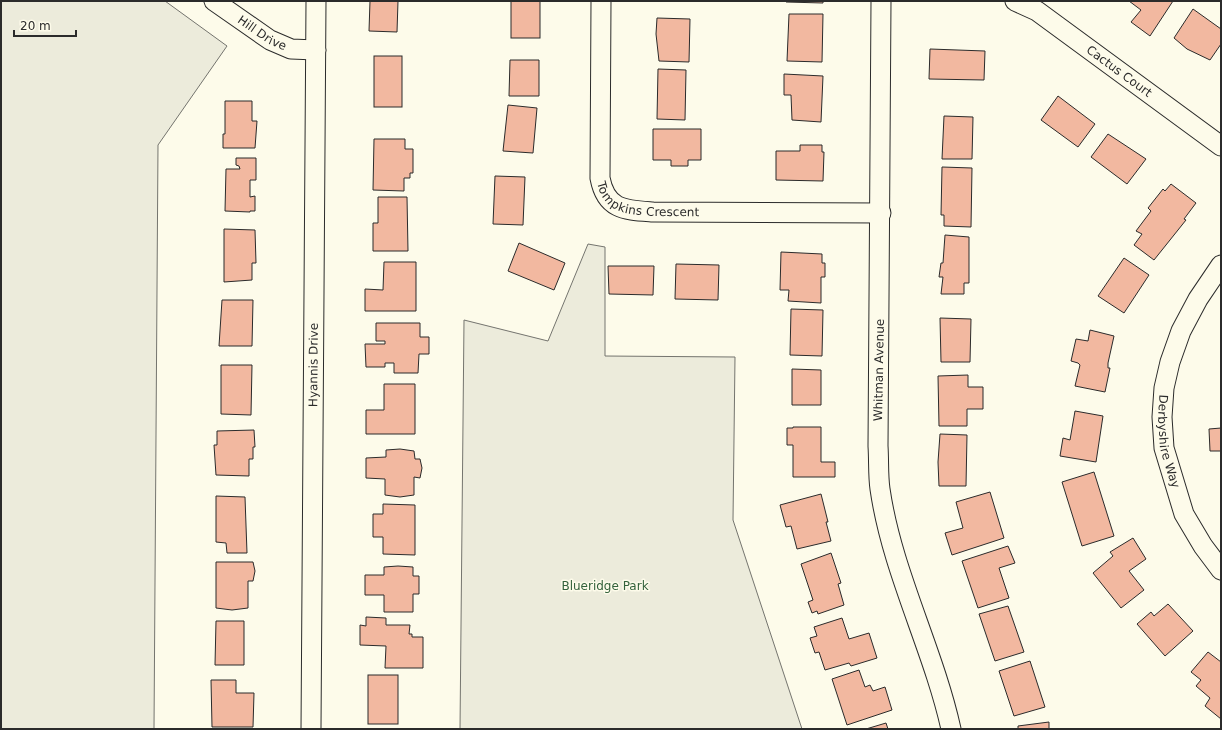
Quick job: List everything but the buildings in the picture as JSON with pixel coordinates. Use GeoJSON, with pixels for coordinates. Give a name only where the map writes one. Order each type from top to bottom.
{"type":"FeatureCollection","features":[{"type":"Feature","properties":{"kind":"street","name":"Hill Drive"},"geometry":{"type":"LineString","coordinates":[[214,1],[270,40],[291,49],[316,50]]}},
{"type":"Feature","properties":{"kind":"street","name":"Hyannis Drive"},"geometry":{"type":"LineString","coordinates":[[311,729],[316,1]]}},
{"type":"Feature","properties":{"kind":"street","name":"Tompkins Crescent"},"geometry":{"type":"LineString","coordinates":[[602,1],[600,178],[602,191],[612,204],[632,211],[653,212],[881,213]]}},
{"type":"Feature","properties":{"kind":"street","name":"Whitman Avenue"},"geometry":{"type":"LineString","coordinates":[[881,1],[881,213],[878,439],[880,488],[889,532],[903,580],[944,695],[951,729]]}},
{"type":"Feature","properties":{"kind":"street","name":"Cactus Court"},"geometry":{"type":"LineString","coordinates":[[1015,1],[1037,11],[1221,146]]}},
{"type":"Feature","properties":{"kind":"street","name":"Derbyshire Way"},"geometry":{"type":"LineString","coordinates":[[1221,265],[1198,299],[1181,331],[1170,362],[1164,388],[1162,417],[1164,448],[1184,514],[1203,546],[1221,570]]}},
{"type":"Feature","properties":{"kind":"green space"},"geometry":{"type":"Polygon","coordinates":[[[1,1],[165,1],[227,46],[158,145],[154,729],[1,729],[1,1]]]}},
{"type":"Feature","properties":{"kind":"green space","name":"Blueridge Park"},"geometry":{"type":"Polygon","coordinates":[[[588,244],[605,247],[605,356],[735,357],[733,520],[802,729],[460,729],[464,320],[548,341],[588,244]]]}}]}
